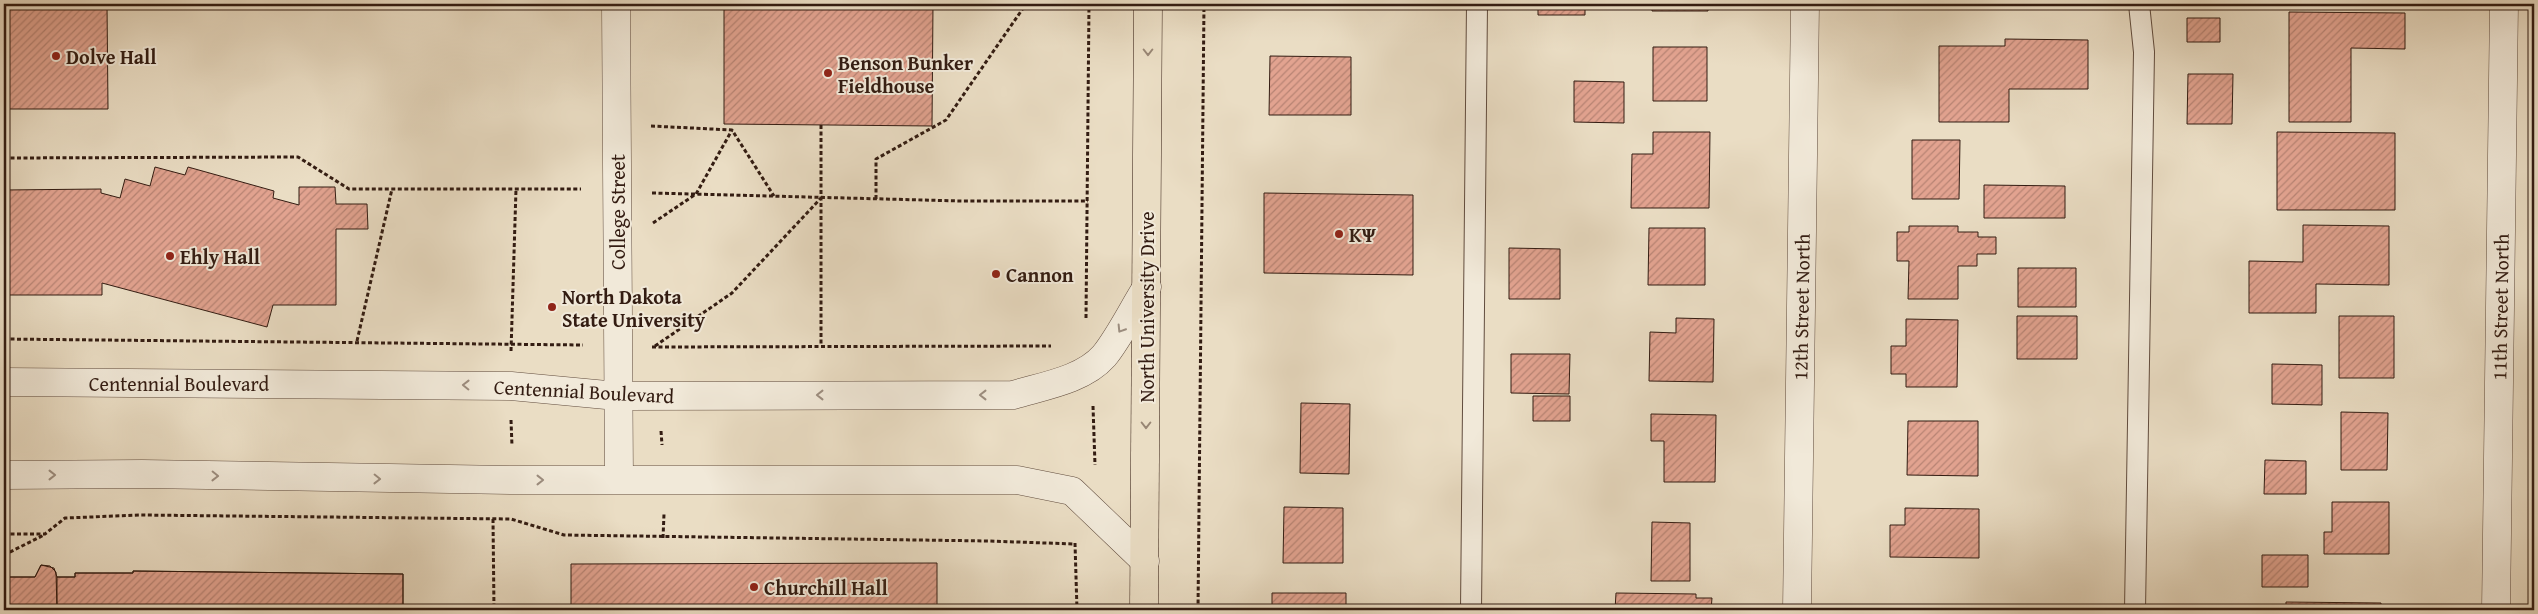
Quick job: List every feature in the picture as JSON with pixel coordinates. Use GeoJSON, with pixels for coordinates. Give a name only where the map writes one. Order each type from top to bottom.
{"type":"FeatureCollection","features":[{"type":"Feature","properties":{"kind":"main road","name":"North University Drive"},"geometry":{"type":"LineString","coordinates":[[1144,610],[1148,4]]}},
{"type":"Feature","properties":{"kind":"street","name":"College Street"},"geometry":{"type":"LineString","coordinates":[[616,4],[619,480]]}},
{"type":"Feature","properties":{"kind":"street","name":"12th Street North"},"geometry":{"type":"LineString","coordinates":[[1797,610],[1805,4]]}},
{"type":"Feature","properties":{"kind":"street","name":"11th Street North"},"geometry":{"type":"LineString","coordinates":[[2496,610],[2504,4]]}},
{"type":"Feature","properties":{"kind":"street","name":"Centennial Boulevard"},"geometry":{"type":"LineString","coordinates":[[4,382],[511,386],[617,396],[1013,395],[1068,378],[1092,366],[1104,356],[1147,287]]}},
{"type":"Feature","properties":{"kind":"street"},"geometry":{"type":"LineString","coordinates":[[4,475],[142,474],[512,480],[1017,480],[1072,491],[1145,561]]}},
{"type":"Feature","properties":{"kind":"lane"},"geometry":{"type":"LineString","coordinates":[[1471,610],[1477,4]]}},
{"type":"Feature","properties":{"kind":"lane"},"geometry":{"type":"LineString","coordinates":[[2135,610],[2144,52],[2139,4]]}},
{"type":"Feature","properties":{"kind":"path"},"geometry":{"type":"LineString","coordinates":[[876,199],[876,159],[946,120],[1026,4]]}},
{"type":"Feature","properties":{"kind":"path"},"geometry":{"type":"LineString","coordinates":[[1077,610],[1074,544],[1096,519],[1092,366],[1086,327],[1089,4]]}},
{"type":"Feature","properties":{"kind":"path"},"geometry":{"type":"LineString","coordinates":[[1198,610],[1204,4]]}},
{"type":"Feature","properties":{"kind":"path"},"geometry":{"type":"LineString","coordinates":[[820,125],[820,346]]}},
{"type":"Feature","properties":{"kind":"path"},"geometry":{"type":"LineString","coordinates":[[650,126],[732,130]]}},
{"type":"Feature","properties":{"kind":"path"},"geometry":{"type":"LineString","coordinates":[[732,130],[774,196]]}},
{"type":"Feature","properties":{"kind":"path"},"geometry":{"type":"LineString","coordinates":[[650,225],[696,194],[732,130]]}},
{"type":"Feature","properties":{"kind":"path"},"geometry":{"type":"LineString","coordinates":[[4,158],[298,157],[349,189],[590,189],[616,192],[821,198],[1088,201]]}},
{"type":"Feature","properties":{"kind":"path"},"geometry":{"type":"LineString","coordinates":[[357,341],[392,189]]}},
{"type":"Feature","properties":{"kind":"path"},"geometry":{"type":"LineString","coordinates":[[511,519],[511,343],[516,189]]}},
{"type":"Feature","properties":{"kind":"path"},"geometry":{"type":"LineString","coordinates":[[653,347],[732,293],[821,198]]}},
{"type":"Feature","properties":{"kind":"path"},"geometry":{"type":"LineString","coordinates":[[4,339],[357,341],[653,347],[1056,346]]}},
{"type":"Feature","properties":{"kind":"path"},"geometry":{"type":"LineString","coordinates":[[4,555],[45,534],[65,518],[141,515],[511,519],[564,535],[989,540],[1074,544]]}},
{"type":"Feature","properties":{"kind":"path"},"geometry":{"type":"LineString","coordinates":[[494,519],[494,610]]}},
{"type":"Feature","properties":{"kind":"path"},"geometry":{"type":"LineString","coordinates":[[4,534],[45,534]]}},
{"type":"Feature","properties":{"kind":"building","name":"Dolve Hall"},"geometry":{"type":"Polygon","coordinates":[[[4,4],[107,4],[108,109],[4,109],[4,4]]]}},
{"type":"Feature","properties":{"kind":"building","name":"Benson Bunker Fieldhouse"},"geometry":{"type":"Polygon","coordinates":[[[724,4],[933,4],[932,126],[724,124],[724,4]]]}},
{"type":"Feature","properties":{"kind":"building"},"geometry":{"type":"Polygon","coordinates":[[[1297,4],[1349,4],[1349,9],[1297,8],[1297,4]]]}},
{"type":"Feature","properties":{"kind":"building"},"geometry":{"type":"Polygon","coordinates":[[[1538,4],[1585,4],[1585,15],[1538,15],[1538,4]]]}},
{"type":"Feature","properties":{"kind":"building"},"geometry":{"type":"Polygon","coordinates":[[[1652,4],[1708,4],[1708,11],[1652,11],[1652,4]]]}},
{"type":"Feature","properties":{"kind":"building"},"geometry":{"type":"Polygon","coordinates":[[[1985,4],[1985,6],[1915,5],[1985,4]]]}},
{"type":"Feature","properties":{"kind":"building"},"geometry":{"type":"Polygon","coordinates":[[[2289,12],[2405,13],[2405,49],[2351,48],[2351,122],[2289,122],[2289,12]]]}},
{"type":"Feature","properties":{"kind":"building"},"geometry":{"type":"Polygon","coordinates":[[[2187,18],[2220,18],[2220,42],[2187,42],[2187,18]]]}},
{"type":"Feature","properties":{"kind":"building"},"geometry":{"type":"Polygon","coordinates":[[[2005,39],[2088,40],[2088,89],[2009,89],[2009,122],[1939,122],[1939,46],[2005,46],[2005,39]]]}},
{"type":"Feature","properties":{"kind":"building"},"geometry":{"type":"Polygon","coordinates":[[[1653,47],[1707,47],[1707,101],[1653,101],[1653,47]]]}},
{"type":"Feature","properties":{"kind":"building"},"geometry":{"type":"Polygon","coordinates":[[[1270,56],[1351,57],[1351,115],[1269,115],[1270,56]]]}},
{"type":"Feature","properties":{"kind":"building"},"geometry":{"type":"Polygon","coordinates":[[[2188,74],[2233,74],[2232,124],[2187,124],[2188,74]]]}},
{"type":"Feature","properties":{"kind":"building"},"geometry":{"type":"Polygon","coordinates":[[[1574,81],[1624,82],[1624,123],[1574,122],[1574,81]]]}},
{"type":"Feature","properties":{"kind":"building"},"geometry":{"type":"Polygon","coordinates":[[[1653,132],[1710,132],[1709,208],[1631,208],[1632,154],[1653,154],[1653,132]]]}},
{"type":"Feature","properties":{"kind":"building"},"geometry":{"type":"Polygon","coordinates":[[[2277,132],[2395,133],[2395,210],[2277,210],[2277,132]]]}},
{"type":"Feature","properties":{"kind":"building"},"geometry":{"type":"Polygon","coordinates":[[[1912,140],[1960,140],[1959,199],[1912,199],[1912,140]]]}},
{"type":"Feature","properties":{"kind":"building","name":"Ehly Hall"},"geometry":{"type":"Polygon","coordinates":[[[155,167],[185,175],[188,167],[274,191],[273,198],[299,205],[299,187],[335,187],[336,204],[367,204],[368,229],[336,229],[336,305],[273,305],[267,327],[102,283],[102,295],[4,295],[4,190],[101,189],[101,193],[120,198],[125,179],[150,186],[155,167]]]}},
{"type":"Feature","properties":{"kind":"building"},"geometry":{"type":"Polygon","coordinates":[[[1984,185],[2065,186],[2065,218],[1984,218],[1984,185]]]}},
{"type":"Feature","properties":{"kind":"building","name":"ΚΨ"},"geometry":{"type":"Polygon","coordinates":[[[1264,193],[1413,195],[1413,275],[1264,273],[1264,193]]]}},
{"type":"Feature","properties":{"kind":"building"},"geometry":{"type":"Polygon","coordinates":[[[2303,225],[2389,226],[2389,285],[2316,284],[2316,313],[2249,313],[2249,261],[2303,262],[2303,225]]]}},
{"type":"Feature","properties":{"kind":"building"},"geometry":{"type":"Polygon","coordinates":[[[1909,226],[1958,226],[1958,232],[1978,232],[1978,237],[1996,237],[1996,254],[1977,254],[1977,266],[1958,266],[1958,299],[1908,299],[1909,261],[1897,261],[1897,232],[1909,232],[1909,226]]]}},
{"type":"Feature","properties":{"kind":"building"},"geometry":{"type":"Polygon","coordinates":[[[1649,228],[1705,228],[1705,285],[1648,285],[1649,228]]]}},
{"type":"Feature","properties":{"kind":"building"},"geometry":{"type":"Polygon","coordinates":[[[1509,248],[1560,249],[1560,299],[1509,299],[1509,248]]]}},
{"type":"Feature","properties":{"kind":"building"},"geometry":{"type":"Polygon","coordinates":[[[2018,268],[2076,268],[2076,307],[2018,307],[2018,268]]]}},
{"type":"Feature","properties":{"kind":"building"},"geometry":{"type":"Polygon","coordinates":[[[2017,316],[2077,316],[2077,359],[2017,359],[2017,316]]]}},
{"type":"Feature","properties":{"kind":"building"},"geometry":{"type":"Polygon","coordinates":[[[2339,316],[2394,316],[2394,378],[2339,378],[2339,316]]]}},
{"type":"Feature","properties":{"kind":"building"},"geometry":{"type":"Polygon","coordinates":[[[1676,318],[1714,319],[1713,382],[1649,381],[1650,332],[1676,333],[1676,318]]]}},
{"type":"Feature","properties":{"kind":"building"},"geometry":{"type":"Polygon","coordinates":[[[1906,319],[1958,320],[1957,387],[1906,387],[1906,374],[1891,374],[1891,346],[1906,346],[1906,319]]]}},
{"type":"Feature","properties":{"kind":"building"},"geometry":{"type":"Polygon","coordinates":[[[1511,354],[1570,354],[1569,394],[1511,393],[1511,354]]]}},
{"type":"Feature","properties":{"kind":"building"},"geometry":{"type":"Polygon","coordinates":[[[2272,364],[2322,365],[2322,405],[2272,404],[2272,364]]]}},
{"type":"Feature","properties":{"kind":"building"},"geometry":{"type":"Polygon","coordinates":[[[1533,396],[1570,396],[1570,421],[1533,421],[1533,396]]]}},
{"type":"Feature","properties":{"kind":"building"},"geometry":{"type":"Polygon","coordinates":[[[1301,403],[1350,404],[1349,474],[1300,473],[1301,403]]]}},
{"type":"Feature","properties":{"kind":"building"},"geometry":{"type":"Polygon","coordinates":[[[2341,412],[2388,413],[2387,470],[2341,470],[2341,412]]]}},
{"type":"Feature","properties":{"kind":"building"},"geometry":{"type":"Polygon","coordinates":[[[1651,414],[1716,415],[1715,482],[1664,482],[1664,441],[1651,441],[1651,414]]]}},
{"type":"Feature","properties":{"kind":"building"},"geometry":{"type":"Polygon","coordinates":[[[1908,421],[1978,421],[1978,476],[1907,475],[1908,421]]]}},
{"type":"Feature","properties":{"kind":"building"},"geometry":{"type":"Polygon","coordinates":[[[2265,460],[2306,461],[2306,494],[2264,494],[2265,460]]]}},
{"type":"Feature","properties":{"kind":"building"},"geometry":{"type":"Polygon","coordinates":[[[2332,502],[2389,502],[2389,554],[2324,554],[2324,532],[2332,532],[2332,502]]]}},
{"type":"Feature","properties":{"kind":"building"},"geometry":{"type":"Polygon","coordinates":[[[1284,507],[1343,508],[1343,563],[1283,563],[1284,507]]]}},
{"type":"Feature","properties":{"kind":"building"},"geometry":{"type":"Polygon","coordinates":[[[1905,508],[1979,509],[1979,558],[1890,557],[1890,525],[1905,525],[1905,508]]]}},
{"type":"Feature","properties":{"kind":"building"},"geometry":{"type":"Polygon","coordinates":[[[1652,522],[1690,523],[1690,581],[1651,581],[1652,522]]]}},
{"type":"Feature","properties":{"kind":"building"},"geometry":{"type":"Polygon","coordinates":[[[2262,555],[2308,555],[2308,587],[2262,587],[2262,555]]]}},
{"type":"Feature","properties":{"kind":"building","name":"Churchill Hall"},"geometry":{"type":"Polygon","coordinates":[[[937,563],[937,610],[571,610],[571,564],[937,563]]]}},
{"type":"Feature","properties":{"kind":"building"},"geometry":{"type":"Polygon","coordinates":[[[41,565],[50,566],[56,572],[57,610],[4,610],[4,577],[35,577],[41,565]]]}},
{"type":"Feature","properties":{"kind":"building"},"geometry":{"type":"Polygon","coordinates":[[[41,565],[54,568],[57,577],[75,577],[75,573],[133,573],[133,571],[403,574],[403,610],[4,610],[4,577],[35,577],[41,565]]]}},
{"type":"Feature","properties":{"kind":"building"},"geometry":{"type":"Polygon","coordinates":[[[133,571],[403,574],[403,610],[57,610],[57,577],[75,577],[75,573],[133,573],[133,571]]]}},
{"type":"Feature","properties":{"kind":"building"},"geometry":{"type":"Polygon","coordinates":[[[1272,593],[1346,593],[1346,610],[1272,610],[1272,593]]]}},
{"type":"Feature","properties":{"kind":"building"},"geometry":{"type":"Polygon","coordinates":[[[1616,593],[1696,594],[1696,598],[1712,598],[1711,610],[1615,610],[1616,593]]]}},
{"type":"Feature","properties":{"kind":"building"},"geometry":{"type":"Polygon","coordinates":[[[2286,602],[2381,603],[2381,610],[2286,610],[2286,602]]]}},
{"type":"Feature","properties":{"kind":"place","name":"Dolve Hall"},"geometry":{"type":"Point","coordinates":[56,56]}},
{"type":"Feature","properties":{"kind":"place","name":"Benson Bunker Fieldhouse"},"geometry":{"type":"Point","coordinates":[828,73]}},
{"type":"Feature","properties":{"kind":"place","name":"ΚΨ"},"geometry":{"type":"Point","coordinates":[1339,234]}},
{"type":"Feature","properties":{"kind":"place","name":"Ehly Hall"},"geometry":{"type":"Point","coordinates":[170,256]}},
{"type":"Feature","properties":{"kind":"place","name":"Cannon"},"geometry":{"type":"Point","coordinates":[996,274]}},
{"type":"Feature","properties":{"kind":"place","name":"North Dakota State University"},"geometry":{"type":"Point","coordinates":[552,307]}},
{"type":"Feature","properties":{"kind":"place","name":"Churchill Hall"},"geometry":{"type":"Point","coordinates":[754,587]}}]}
